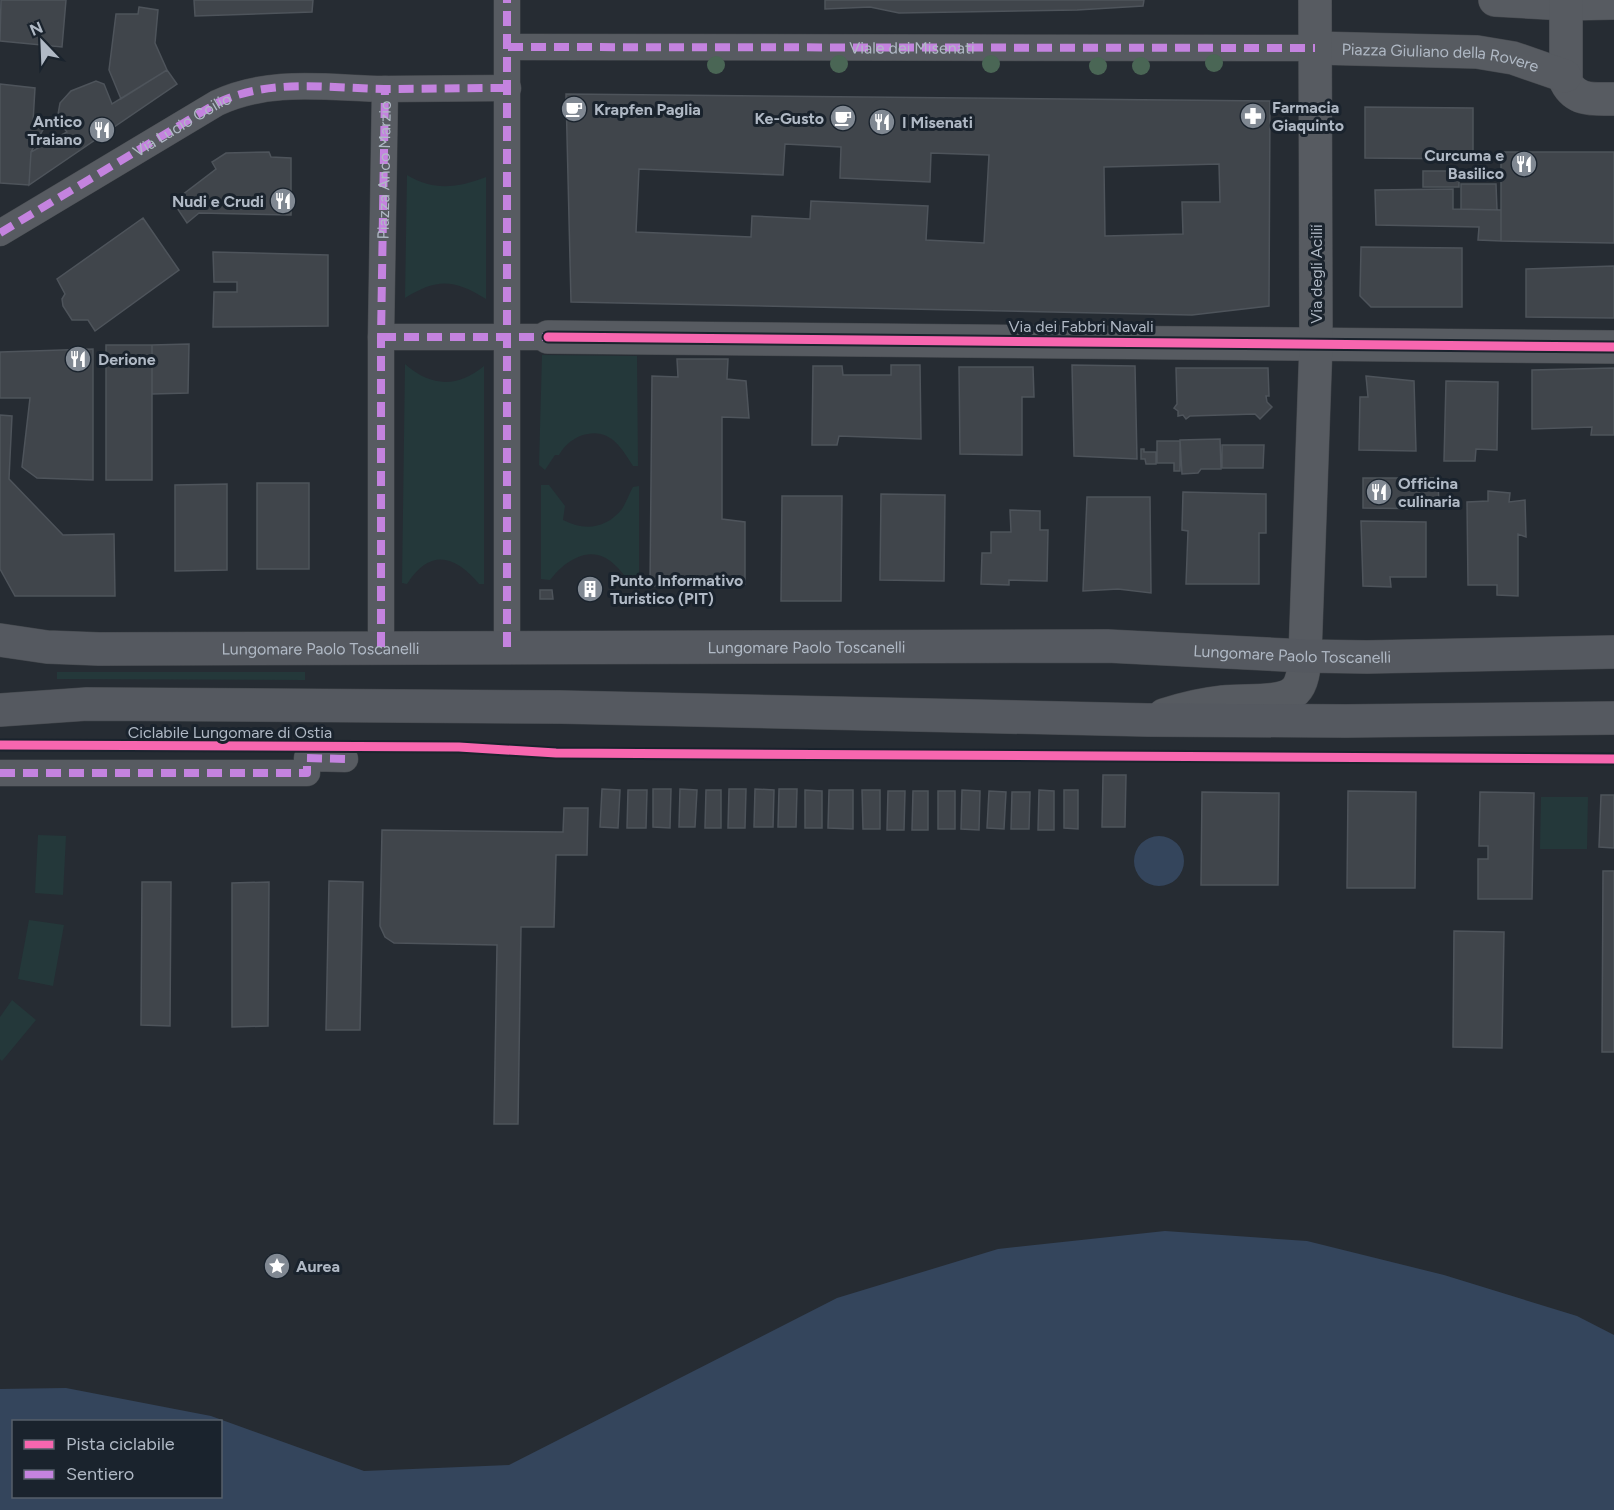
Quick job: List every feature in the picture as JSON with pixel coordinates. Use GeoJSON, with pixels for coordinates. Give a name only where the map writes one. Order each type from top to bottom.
{"type":"FeatureCollection","features":[{"type":"Feature","properties":{"kind":"main road","name":"Lungomare Paolo Toscanelli"},"geometry":{"type":"LineString","coordinates":[[0,640],[67,649],[1107,646],[1305,656],[1614,652]]}},
{"type":"Feature","properties":{"kind":"main road"},"geometry":{"type":"LineString","coordinates":[[0,710],[87,704],[508,706],[1148,720],[1346,721],[1614,718]]}},
{"type":"Feature","properties":{"kind":"street"},"geometry":{"type":"LineString","coordinates":[[507,0],[507,647]]}},
{"type":"Feature","properties":{"kind":"street","name":"Via degli Acilii"},"geometry":{"type":"LineString","coordinates":[[1148,720],[1208,704],[1239,700],[1274,700],[1289,696],[1299,685],[1305,656],[1316,343],[1315,0]]}},
{"type":"Feature","properties":{"kind":"street"},"geometry":{"type":"LineString","coordinates":[[1495,0],[1566,4],[1614,3]]}},
{"type":"Feature","properties":{"kind":"street"},"geometry":{"type":"LineString","coordinates":[[1566,4],[1565,76],[1568,87],[1576,95],[1589,99],[1614,99]]}},
{"type":"Feature","properties":{"kind":"street","name":"Viale dei Misenati"},"geometry":{"type":"LineString","coordinates":[[508,47],[1315,48]]}},
{"type":"Feature","properties":{"kind":"street","name":"Piazza Giuliano della Rovere"},"geometry":{"type":"LineString","coordinates":[[1315,48],[1477,52],[1513,58],[1565,76]]}},
{"type":"Feature","properties":{"kind":"street","name":"Via Lucio Coilio"},"geometry":{"type":"LineString","coordinates":[[0,232],[231,97],[261,88],[279,86],[385,89]]}},
{"type":"Feature","properties":{"kind":"street","name":"Piazza Anco Marzio"},"geometry":{"type":"LineString","coordinates":[[381,647],[381,337],[385,89],[508,88]]}},
{"type":"Feature","properties":{"kind":"street"},"geometry":{"type":"LineString","coordinates":[[381,337],[508,338]]}},
{"type":"Feature","properties":{"kind":"street","name":"Via dei Fabbri Navali"},"geometry":{"type":"LineString","coordinates":[[508,338],[1614,346]]}},
{"type":"Feature","properties":{"kind":"street"},"geometry":{"type":"LineString","coordinates":[[0,773],[307,773],[307,758],[345,759]]}},
{"type":"Feature","properties":{"kind":"green space"},"geometry":{"type":"Polygon","coordinates":[[[407,175],[436,186],[466,184],[486,177],[486,299],[475,292],[446,284],[427,287],[405,298],[407,175]]]}},
{"type":"Feature","properties":{"kind":"green space"},"geometry":{"type":"Polygon","coordinates":[[[542,355],[637,356],[638,466],[633,466],[612,439],[598,434],[580,436],[571,442],[559,455],[555,455],[545,470],[539,465],[542,355]]]}},
{"type":"Feature","properties":{"kind":"green space"},"geometry":{"type":"Polygon","coordinates":[[[405,364],[425,377],[444,382],[464,378],[484,366],[484,584],[479,584],[461,567],[443,560],[425,565],[407,584],[402,583],[405,364]]]}},
{"type":"Feature","properties":{"kind":"green space"},"geometry":{"type":"Polygon","coordinates":[[[541,485],[549,485],[565,506],[563,520],[587,527],[602,524],[616,516],[633,487],[639,486],[639,585],[632,585],[615,565],[602,556],[594,554],[572,560],[550,580],[541,579],[541,485]]]}},
{"type":"Feature","properties":{"kind":"green space"},"geometry":{"type":"Polygon","coordinates":[[[57,672],[305,672],[305,680],[57,679],[57,672]]]}},
{"type":"Feature","properties":{"kind":"green space"},"geometry":{"type":"Polygon","coordinates":[[[1541,797],[1588,797],[1587,849],[1540,849],[1541,797]]]}},
{"type":"Feature","properties":{"kind":"green space"},"geometry":{"type":"Polygon","coordinates":[[[38,835],[66,836],[63,895],[35,893],[38,835]]]}},
{"type":"Feature","properties":{"kind":"green space"},"geometry":{"type":"Polygon","coordinates":[[[29,920],[64,925],[53,986],[18,979],[29,920]]]}},
{"type":"Feature","properties":{"kind":"green space"},"geometry":{"type":"Polygon","coordinates":[[[12,1000],[36,1020],[2,1061],[0,1059],[0,1017],[12,1000]]]}},
{"type":"Feature","properties":{"kind":"water"},"geometry":{"type":"Polygon","coordinates":[[[1159,836],[1177,843],[1184,861],[1177,879],[1159,886],[1141,879],[1134,861],[1141,843],[1159,836]]]}},
{"type":"Feature","properties":{"kind":"water"},"geometry":{"type":"Polygon","coordinates":[[[1165,1231],[1307,1241],[1444,1275],[1577,1316],[1614,1335],[1614,1510],[0,1510],[0,1389],[66,1388],[211,1416],[364,1471],[509,1465],[837,1298],[998,1249],[1165,1231]]]}},
{"type":"Feature","properties":{"kind":"building"},"geometry":{"type":"Polygon","coordinates":[[[1,0],[66,0],[62,47],[0,41],[1,0]]]}},
{"type":"Feature","properties":{"kind":"building"},"geometry":{"type":"Polygon","coordinates":[[[194,0],[313,0],[312,12],[195,16],[194,0]]]}},
{"type":"Feature","properties":{"kind":"building"},"geometry":{"type":"Polygon","coordinates":[[[825,0],[1144,0],[1143,6],[1077,10],[899,13],[870,7],[825,9],[825,0]]]}},
{"type":"Feature","properties":{"kind":"building"},"geometry":{"type":"Polygon","coordinates":[[[139,7],[158,10],[155,43],[167,70],[121,99],[109,70],[116,14],[138,14],[139,7]]]}},
{"type":"Feature","properties":{"kind":"building"},"geometry":{"type":"Polygon","coordinates":[[[167,70],[177,84],[29,185],[31,152],[67,132],[57,120],[60,103],[71,91],[96,81],[104,84],[112,104],[167,70]]]}},
{"type":"Feature","properties":{"kind":"building"},"geometry":{"type":"Polygon","coordinates":[[[0,84],[35,88],[33,122],[46,124],[31,152],[29,185],[0,183],[0,84]]]}},
{"type":"Feature","properties":{"kind":"building"},"geometry":{"type":"Polygon","coordinates":[[[566,94],[1270,101],[1269,306],[1192,315],[571,302],[566,94]],[[785,144],[783,175],[639,169],[636,232],[751,237],[752,216],[810,219],[811,201],[928,206],[926,240],[984,243],[989,155],[931,153],[930,182],[840,178],[841,147],[785,144]],[[1219,164],[1104,167],[1105,236],[1183,234],[1182,202],[1220,202],[1219,164]]]}},
{"type":"Feature","properties":{"kind":"building"},"geometry":{"type":"Polygon","coordinates":[[[1365,107],[1473,108],[1473,159],[1365,158],[1365,107]]]}},
{"type":"Feature","properties":{"kind":"building"},"geometry":{"type":"Polygon","coordinates":[[[269,152],[271,157],[291,158],[291,215],[199,213],[187,223],[173,202],[216,169],[212,162],[226,153],[269,152]]]}},
{"type":"Feature","properties":{"kind":"building"},"geometry":{"type":"Polygon","coordinates":[[[1501,152],[1614,152],[1614,243],[1501,241],[1501,152]]]}},
{"type":"Feature","properties":{"kind":"building"},"geometry":{"type":"Polygon","coordinates":[[[1423,171],[1459,171],[1459,187],[1423,187],[1423,171]]]}},
{"type":"Feature","properties":{"kind":"building"},"geometry":{"type":"Polygon","coordinates":[[[1461,184],[1496,184],[1497,210],[1461,209],[1461,184]]]}},
{"type":"Feature","properties":{"kind":"building"},"geometry":{"type":"Polygon","coordinates":[[[1453,189],[1453,209],[1501,210],[1501,241],[1478,240],[1479,227],[1376,225],[1375,190],[1453,189]]]}},
{"type":"Feature","properties":{"kind":"building"},"geometry":{"type":"Polygon","coordinates":[[[143,218],[179,270],[95,331],[88,320],[72,320],[63,306],[62,299],[65,294],[57,279],[143,218]]]}},
{"type":"Feature","properties":{"kind":"building"},"geometry":{"type":"Polygon","coordinates":[[[1361,247],[1462,248],[1462,307],[1371,307],[1360,296],[1361,247]]]}},
{"type":"Feature","properties":{"kind":"building"},"geometry":{"type":"Polygon","coordinates":[[[213,252],[328,255],[328,326],[213,327],[214,292],[237,292],[237,282],[214,282],[213,252]]]}},
{"type":"Feature","properties":{"kind":"building"},"geometry":{"type":"Polygon","coordinates":[[[1614,266],[1614,318],[1526,317],[1526,269],[1614,266]]]}},
{"type":"Feature","properties":{"kind":"building"},"geometry":{"type":"Polygon","coordinates":[[[189,344],[188,393],[152,394],[152,345],[189,344]]]}},
{"type":"Feature","properties":{"kind":"building"},"geometry":{"type":"Polygon","coordinates":[[[106,345],[152,345],[152,480],[106,480],[106,345]]]}},
{"type":"Feature","properties":{"kind":"building"},"geometry":{"type":"Polygon","coordinates":[[[93,349],[93,480],[37,478],[22,467],[30,398],[0,398],[0,352],[93,349]]]}},
{"type":"Feature","properties":{"kind":"building"},"geometry":{"type":"Polygon","coordinates":[[[677,359],[728,359],[727,379],[746,381],[749,418],[722,417],[722,519],[745,522],[745,584],[650,586],[652,376],[678,377],[677,359]]]}},
{"type":"Feature","properties":{"kind":"building"},"geometry":{"type":"Polygon","coordinates":[[[891,365],[920,365],[921,439],[839,436],[837,445],[812,445],[813,366],[842,366],[843,375],[891,375],[891,365]]]}},
{"type":"Feature","properties":{"kind":"building"},"geometry":{"type":"Polygon","coordinates":[[[1072,365],[1135,366],[1137,459],[1074,456],[1072,365]]]}},
{"type":"Feature","properties":{"kind":"building"},"geometry":{"type":"Polygon","coordinates":[[[959,367],[1033,367],[1034,397],[1022,397],[1022,455],[960,454],[959,367]]]}},
{"type":"Feature","properties":{"kind":"building"},"geometry":{"type":"Polygon","coordinates":[[[1176,368],[1268,368],[1269,396],[1266,396],[1267,402],[1272,407],[1260,419],[1255,414],[1190,416],[1186,419],[1183,415],[1178,416],[1178,411],[1174,408],[1177,404],[1176,368]]]}},
{"type":"Feature","properties":{"kind":"building"},"geometry":{"type":"Polygon","coordinates":[[[1614,368],[1614,435],[1591,435],[1592,427],[1532,429],[1532,370],[1614,368]]]}},
{"type":"Feature","properties":{"kind":"building"},"geometry":{"type":"Polygon","coordinates":[[[1366,376],[1414,381],[1416,451],[1359,450],[1360,397],[1368,397],[1366,376]]]}},
{"type":"Feature","properties":{"kind":"building"},"geometry":{"type":"Polygon","coordinates":[[[1446,381],[1498,382],[1497,450],[1476,449],[1475,461],[1444,461],[1446,381]]]}},
{"type":"Feature","properties":{"kind":"building"},"geometry":{"type":"Polygon","coordinates":[[[0,415],[12,416],[9,479],[63,535],[114,534],[115,596],[15,596],[0,569],[0,415]]]}},
{"type":"Feature","properties":{"kind":"building"},"geometry":{"type":"Polygon","coordinates":[[[1220,439],[1221,469],[1201,469],[1198,473],[1182,474],[1180,440],[1220,439]]]}},
{"type":"Feature","properties":{"kind":"building"},"geometry":{"type":"Polygon","coordinates":[[[1157,441],[1180,441],[1180,471],[1174,471],[1174,463],[1157,463],[1157,441]]]}},
{"type":"Feature","properties":{"kind":"building"},"geometry":{"type":"Polygon","coordinates":[[[1222,445],[1264,445],[1263,468],[1222,468],[1222,445]]]}},
{"type":"Feature","properties":{"kind":"building"},"geometry":{"type":"Polygon","coordinates":[[[1141,449],[1144,449],[1144,452],[1156,452],[1156,464],[1146,464],[1145,459],[1141,459],[1141,449]]]}},
{"type":"Feature","properties":{"kind":"building"},"geometry":{"type":"Polygon","coordinates":[[[1363,478],[1438,478],[1439,509],[1363,508],[1363,478]]]}},
{"type":"Feature","properties":{"kind":"building"},"geometry":{"type":"Polygon","coordinates":[[[257,483],[309,483],[309,569],[257,569],[257,483]]]}},
{"type":"Feature","properties":{"kind":"building"},"geometry":{"type":"Polygon","coordinates":[[[227,484],[227,570],[175,571],[175,485],[227,484]]]}},
{"type":"Feature","properties":{"kind":"building"},"geometry":{"type":"Polygon","coordinates":[[[1488,491],[1510,493],[1509,502],[1525,500],[1526,537],[1518,534],[1518,596],[1497,595],[1497,585],[1468,585],[1467,502],[1488,501],[1488,491]]]}},
{"type":"Feature","properties":{"kind":"building"},"geometry":{"type":"Polygon","coordinates":[[[1183,492],[1266,494],[1266,533],[1259,533],[1259,584],[1186,584],[1188,531],[1182,530],[1183,492]]]}},
{"type":"Feature","properties":{"kind":"building"},"geometry":{"type":"Polygon","coordinates":[[[881,494],[945,495],[944,581],[880,580],[881,494]]]}},
{"type":"Feature","properties":{"kind":"building"},"geometry":{"type":"Polygon","coordinates":[[[782,496],[842,496],[841,601],[781,601],[782,496]]]}},
{"type":"Feature","properties":{"kind":"building"},"geometry":{"type":"Polygon","coordinates":[[[1087,497],[1150,497],[1151,593],[1118,589],[1083,591],[1087,497]]]}},
{"type":"Feature","properties":{"kind":"building"},"geometry":{"type":"Polygon","coordinates":[[[1010,510],[1040,511],[1040,530],[1048,530],[1047,581],[1009,580],[1009,585],[981,584],[982,553],[991,553],[991,532],[1011,532],[1010,510]]]}},
{"type":"Feature","properties":{"kind":"building"},"geometry":{"type":"Polygon","coordinates":[[[1361,521],[1426,522],[1426,577],[1390,577],[1391,587],[1363,586],[1361,521]]]}},
{"type":"Feature","properties":{"kind":"building","name":"Punto Informativo Turistico (PIT)"},"geometry":{"type":"Polygon","coordinates":[[[590,578],[598,581],[601,589],[598,597],[590,600],[582,597],[579,589],[582,581],[590,578]]]}},
{"type":"Feature","properties":{"kind":"building"},"geometry":{"type":"Polygon","coordinates":[[[540,590],[552,590],[553,599],[540,599],[540,590]]]}},
{"type":"Feature","properties":{"kind":"building"},"geometry":{"type":"Polygon","coordinates":[[[1103,775],[1126,775],[1125,827],[1102,827],[1103,775]]]}},
{"type":"Feature","properties":{"kind":"building"},"geometry":{"type":"Polygon","coordinates":[[[602,789],[620,790],[618,828],[600,827],[602,789]]]}},
{"type":"Feature","properties":{"kind":"building"},"geometry":{"type":"Polygon","coordinates":[[[653,789],[671,789],[670,828],[653,827],[653,789]]]}},
{"type":"Feature","properties":{"kind":"building"},"geometry":{"type":"Polygon","coordinates":[[[680,789],[697,790],[695,827],[679,827],[680,789]]]}},
{"type":"Feature","properties":{"kind":"building"},"geometry":{"type":"Polygon","coordinates":[[[729,789],[746,789],[745,828],[728,828],[729,789]]]}},
{"type":"Feature","properties":{"kind":"building"},"geometry":{"type":"Polygon","coordinates":[[[755,789],[774,790],[773,827],[754,827],[755,789]]]}},
{"type":"Feature","properties":{"kind":"building"},"geometry":{"type":"Polygon","coordinates":[[[779,789],[797,789],[796,827],[778,827],[779,789]]]}},
{"type":"Feature","properties":{"kind":"building"},"geometry":{"type":"Polygon","coordinates":[[[628,790],[647,790],[646,828],[627,828],[628,790]]]}},
{"type":"Feature","properties":{"kind":"building"},"geometry":{"type":"Polygon","coordinates":[[[706,790],[721,790],[721,828],[705,828],[706,790]]]}},
{"type":"Feature","properties":{"kind":"building"},"geometry":{"type":"Polygon","coordinates":[[[805,790],[822,791],[822,828],[805,828],[805,790]]]}},
{"type":"Feature","properties":{"kind":"building"},"geometry":{"type":"Polygon","coordinates":[[[829,790],[853,790],[853,829],[828,828],[829,790]]]}},
{"type":"Feature","properties":{"kind":"building"},"geometry":{"type":"Polygon","coordinates":[[[862,790],[880,790],[880,829],[863,829],[862,790]]]}},
{"type":"Feature","properties":{"kind":"building"},"geometry":{"type":"Polygon","coordinates":[[[962,790],[980,791],[979,830],[961,829],[962,790]]]}},
{"type":"Feature","properties":{"kind":"building"},"geometry":{"type":"Polygon","coordinates":[[[1039,790],[1054,791],[1054,830],[1038,830],[1039,790]]]}},
{"type":"Feature","properties":{"kind":"building"},"geometry":{"type":"Polygon","coordinates":[[[1064,790],[1078,790],[1078,829],[1064,828],[1064,790]]]}},
{"type":"Feature","properties":{"kind":"building"},"geometry":{"type":"Polygon","coordinates":[[[888,791],[905,791],[904,830],[887,830],[888,791]]]}},
{"type":"Feature","properties":{"kind":"building"},"geometry":{"type":"Polygon","coordinates":[[[913,791],[928,791],[928,830],[912,830],[913,791]]]}},
{"type":"Feature","properties":{"kind":"building"},"geometry":{"type":"Polygon","coordinates":[[[938,791],[955,791],[955,829],[938,829],[938,791]]]}},
{"type":"Feature","properties":{"kind":"building"},"geometry":{"type":"Polygon","coordinates":[[[989,791],[1006,792],[1004,829],[987,828],[989,791]]]}},
{"type":"Feature","properties":{"kind":"building"},"geometry":{"type":"Polygon","coordinates":[[[1348,791],[1416,792],[1415,888],[1347,888],[1348,791]]]}},
{"type":"Feature","properties":{"kind":"building"},"geometry":{"type":"Polygon","coordinates":[[[1012,792],[1030,792],[1029,829],[1011,829],[1012,792]]]}},
{"type":"Feature","properties":{"kind":"building"},"geometry":{"type":"Polygon","coordinates":[[[1202,792],[1279,793],[1278,885],[1201,885],[1202,792]]]}},
{"type":"Feature","properties":{"kind":"building"},"geometry":{"type":"Polygon","coordinates":[[[1480,792],[1534,793],[1532,899],[1478,899],[1478,859],[1488,859],[1488,846],[1479,846],[1480,792]]]}},
{"type":"Feature","properties":{"kind":"building"},"geometry":{"type":"Polygon","coordinates":[[[1601,795],[1614,795],[1614,848],[1599,847],[1601,795]]]}},
{"type":"Feature","properties":{"kind":"building"},"geometry":{"type":"Polygon","coordinates":[[[564,808],[588,808],[587,855],[556,855],[554,927],[521,927],[518,1124],[494,1124],[497,945],[394,943],[385,937],[380,926],[382,830],[563,832],[564,808]]]}},
{"type":"Feature","properties":{"kind":"building"},"geometry":{"type":"Polygon","coordinates":[[[1603,871],[1614,871],[1614,1052],[1602,1052],[1603,871]]]}},
{"type":"Feature","properties":{"kind":"building"},"geometry":{"type":"Polygon","coordinates":[[[329,881],[363,882],[360,1030],[326,1030],[329,881]]]}},
{"type":"Feature","properties":{"kind":"building"},"geometry":{"type":"Polygon","coordinates":[[[142,882],[171,882],[170,1026],[141,1025],[142,882]]]}},
{"type":"Feature","properties":{"kind":"building"},"geometry":{"type":"Polygon","coordinates":[[[269,882],[268,1026],[232,1027],[232,883],[269,882]]]}},
{"type":"Feature","properties":{"kind":"building"},"geometry":{"type":"Polygon","coordinates":[[[1454,931],[1504,932],[1502,1048],[1453,1047],[1454,931]]]}},
{"type":"Feature","properties":{"kind":"marked path"},"geometry":{"type":"LineString","coordinates":[[507,0],[507,647]]}},
{"type":"Feature","properties":{"kind":"marked path"},"geometry":{"type":"LineString","coordinates":[[508,47],[1315,48]]}},
{"type":"Feature","properties":{"kind":"marked path"},"geometry":{"type":"LineString","coordinates":[[0,233],[217,103],[237,95],[257,90],[299,86],[384,89],[508,88]]}},
{"type":"Feature","properties":{"kind":"marked path"},"geometry":{"type":"LineString","coordinates":[[381,647],[381,337],[385,89]]}},
{"type":"Feature","properties":{"kind":"marked path"},"geometry":{"type":"LineString","coordinates":[[381,337],[548,337]]}},
{"type":"Feature","properties":{"kind":"marked path"},"geometry":{"type":"LineString","coordinates":[[0,773],[307,773],[307,758],[345,759]]}},
{"type":"Feature","properties":{"kind":"cycle path"},"geometry":{"type":"LineString","coordinates":[[548,337],[1614,347]]}},
{"type":"Feature","properties":{"kind":"cycle path","name":"Ciclabile Lungomare di Ostia"},"geometry":{"type":"LineString","coordinates":[[0,745],[459,747],[556,753],[1614,759]]}},
{"type":"Feature","properties":{"kind":"place","name":"Krapfen Paglia"},"geometry":{"type":"Point","coordinates":[574,109]}},
{"type":"Feature","properties":{"kind":"place","name":"Farmacia Giaquinto"},"geometry":{"type":"Point","coordinates":[1253,116]}},
{"type":"Feature","properties":{"kind":"place","name":"Ke-Gusto"},"geometry":{"type":"Point","coordinates":[843,118]}},
{"type":"Feature","properties":{"kind":"place","name":"I Misenati"},"geometry":{"type":"Point","coordinates":[882,122]}},
{"type":"Feature","properties":{"kind":"place","name":"Antico Traiano"},"geometry":{"type":"Point","coordinates":[102,130]}},
{"type":"Feature","properties":{"kind":"place","name":"Curcuma e Basilico"},"geometry":{"type":"Point","coordinates":[1524,164]}},
{"type":"Feature","properties":{"kind":"place","name":"Nudi e Crudi"},"geometry":{"type":"Point","coordinates":[283,201]}},
{"type":"Feature","properties":{"kind":"place","name":"Derione"},"geometry":{"type":"Point","coordinates":[78,359]}},
{"type":"Feature","properties":{"kind":"place","name":"Officina culinaria"},"geometry":{"type":"Point","coordinates":[1379,492]}},
{"type":"Feature","properties":{"kind":"place","name":"Punto Informativo Turistico (PIT)"},"geometry":{"type":"Point","coordinates":[590,589]}},
{"type":"Feature","properties":{"kind":"place","name":"Aurea"},"geometry":{"type":"Point","coordinates":[277,1266]}}]}
